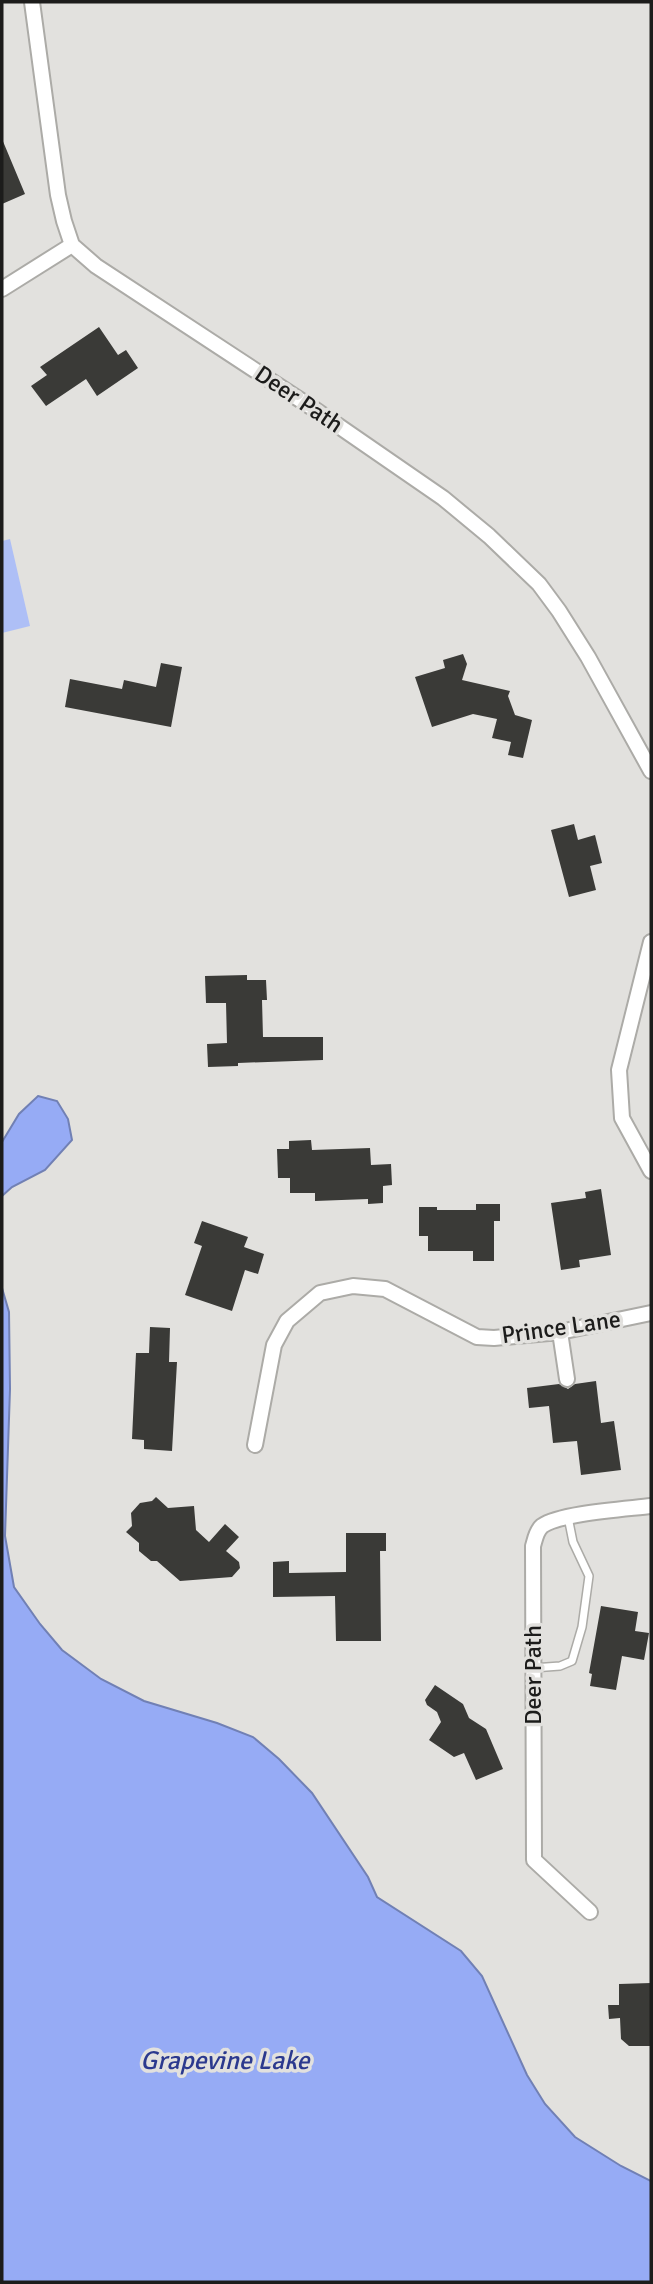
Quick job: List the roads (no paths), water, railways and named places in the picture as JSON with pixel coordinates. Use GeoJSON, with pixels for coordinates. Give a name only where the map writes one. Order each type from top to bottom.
{"type":"FeatureCollection","features":[{"type":"Feature","properties":{"kind":"street"},"geometry":{"type":"LineString","coordinates":[[2,289],[72,245],[58,195],[32,2]]}},
{"type":"Feature","properties":{"kind":"street","name":"Deer Path"},"geometry":{"type":"LineString","coordinates":[[72,245],[96,266],[228,351],[443,498],[489,536],[539,584],[559,611],[588,657],[651,771]]}},
{"type":"Feature","properties":{"kind":"street"},"geometry":{"type":"LineString","coordinates":[[651,942],[618,1070],[622,1118],[651,1171]]}},
{"type":"Feature","properties":{"kind":"street","name":"Prince Lane"},"geometry":{"type":"LineString","coordinates":[[255,1445],[274,1345],[287,1321],[320,1293],[353,1286],[385,1289],[477,1337],[560,1332],[651,1313]]}},
{"type":"Feature","properties":{"kind":"street"},"geometry":{"type":"LineString","coordinates":[[560,1332],[567,1379]]}},
{"type":"Feature","properties":{"kind":"street","name":"Deer Path"},"geometry":{"type":"LineString","coordinates":[[590,1912],[534,1860],[533,1546],[542,1527],[558,1519],[651,1506]]}},
{"type":"Feature","properties":{"kind":"lane"},"geometry":{"type":"LineString","coordinates":[[533,1668],[560,1666],[572,1661],[582,1627],[589,1576],[573,1542],[568,1517]]}},
{"type":"Feature","properties":{"kind":"water"},"geometry":{"type":"Polygon","coordinates":[[[38,1096],[57,1101],[68,1119],[72,1140],[45,1170],[12,1187],[2,1196],[2,1142],[19,1114],[38,1096]]]}},
{"type":"Feature","properties":{"kind":"water","name":"Grapevine Lake"},"geometry":{"type":"Polygon","coordinates":[[[2,1288],[9,1312],[10,1389],[5,1536],[14,1587],[62,1650],[101,1679],[144,1701],[253,1737],[312,1793],[368,1877],[377,1897],[461,1951],[482,1976],[527,2075],[545,2104],[575,2137],[651,2181],[651,2282],[2,2282],[2,1288]]]}}]}
